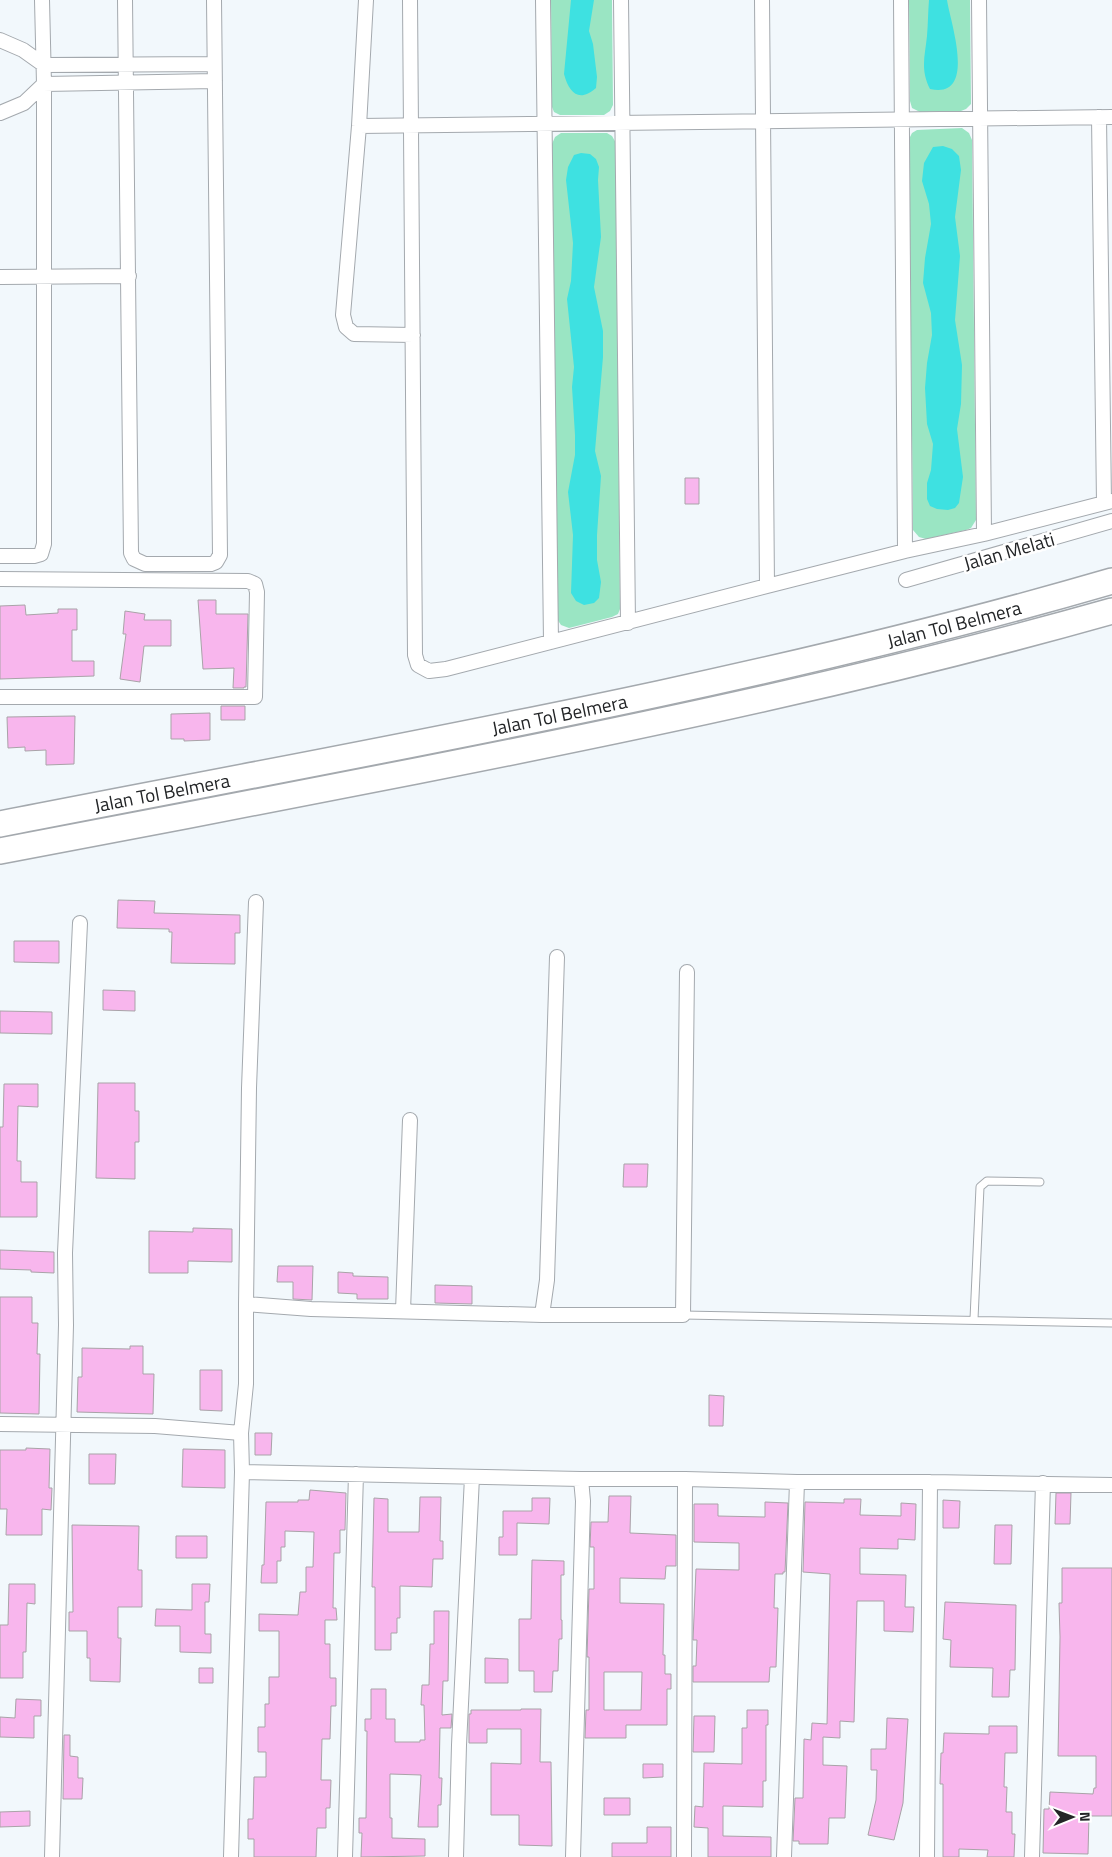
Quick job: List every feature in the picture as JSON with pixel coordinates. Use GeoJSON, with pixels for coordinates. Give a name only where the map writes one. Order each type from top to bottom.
{"type":"FeatureCollection","features":[{"type":"Feature","properties":{"kind":"highway","name":"Jalan Tol Belmera"},"geometry":{"type":"LineString","coordinates":[[0,824],[540,718],[740,676],[1005,612],[1112,581]]}},
{"type":"Feature","properties":{"kind":"highway","name":"Jalan Tol Belmera"},"geometry":{"type":"LineString","coordinates":[[0,851],[732,707],[908,666],[1112,611]]}},
{"type":"Feature","properties":{"kind":"street"},"geometry":{"type":"LineString","coordinates":[[0,556],[34,556],[41,554],[44,544],[44,65],[42,0]]}},
{"type":"Feature","properties":{"kind":"street"},"geometry":{"type":"LineString","coordinates":[[126,0],[131,553],[134,559],[145,564],[211,564],[216,562],[220,555],[214,0]]}},
{"type":"Feature","properties":{"kind":"street"},"geometry":{"type":"LineString","coordinates":[[366,0],[359,126],[343,315],[346,327],[354,334],[413,335]]}},
{"type":"Feature","properties":{"kind":"street"},"geometry":{"type":"LineString","coordinates":[[359,126],[410,126],[1106,117],[1108,502],[984,534],[905,551],[446,669],[430,671],[418,665],[415,655],[410,126],[410,0]]}},
{"type":"Feature","properties":{"kind":"street"},"geometry":{"type":"LineString","coordinates":[[543,0],[550,642]]}},
{"type":"Feature","properties":{"kind":"street"},"geometry":{"type":"LineString","coordinates":[[620,0],[628,623]]}},
{"type":"Feature","properties":{"kind":"street"},"geometry":{"type":"LineString","coordinates":[[762,0],[767,586]]}},
{"type":"Feature","properties":{"kind":"street"},"geometry":{"type":"LineString","coordinates":[[901,0],[905,551]]}},
{"type":"Feature","properties":{"kind":"street"},"geometry":{"type":"LineString","coordinates":[[979,0],[984,534]]}},
{"type":"Feature","properties":{"kind":"street"},"geometry":{"type":"LineString","coordinates":[[0,40],[23,50],[44,65],[214,64]]}},
{"type":"Feature","properties":{"kind":"street"},"geometry":{"type":"LineString","coordinates":[[0,113],[24,103],[44,84],[214,81]]}},
{"type":"Feature","properties":{"kind":"street"},"geometry":{"type":"LineString","coordinates":[[0,277],[129,276]]}},
{"type":"Feature","properties":{"kind":"street","name":"Jalan Melati"},"geometry":{"type":"LineString","coordinates":[[906,580],[1112,521]]}},
{"type":"Feature","properties":{"kind":"street"},"geometry":{"type":"LineString","coordinates":[[0,579],[248,581],[255,584],[257,592],[255,697],[0,697]]}},
{"type":"Feature","properties":{"kind":"street"},"geometry":{"type":"LineString","coordinates":[[231,1857],[242,1472],[241,1432],[246,1384],[249,1088],[256,902]]}},
{"type":"Feature","properties":{"kind":"street"},"geometry":{"type":"LineString","coordinates":[[52,1857],[66,1325],[65,1253],[80,923]]}},
{"type":"Feature","properties":{"kind":"street"},"geometry":{"type":"LineString","coordinates":[[542,1315],[547,1280],[556,957]]}},
{"type":"Feature","properties":{"kind":"street"},"geometry":{"type":"LineString","coordinates":[[246,1304],[311,1309],[542,1315],[683,1315],[687,972]]}},
{"type":"Feature","properties":{"kind":"street"},"geometry":{"type":"LineString","coordinates":[[403,1311],[410,1120]]}},
{"type":"Feature","properties":{"kind":"street"},"geometry":{"type":"LineString","coordinates":[[0,1424],[155,1426],[241,1432]]}},
{"type":"Feature","properties":{"kind":"street"},"geometry":{"type":"LineString","coordinates":[[242,1472],[581,1479],[1112,1485]]}},
{"type":"Feature","properties":{"kind":"street"},"geometry":{"type":"LineString","coordinates":[[344,1857],[356,1474]]}},
{"type":"Feature","properties":{"kind":"street"},"geometry":{"type":"LineString","coordinates":[[456,1857],[459,1735],[472,1477]]}},
{"type":"Feature","properties":{"kind":"street"},"geometry":{"type":"LineString","coordinates":[[574,1857],[583,1500],[581,1479]]}},
{"type":"Feature","properties":{"kind":"street"},"geometry":{"type":"LineString","coordinates":[[684,1857],[685,1479]]}},
{"type":"Feature","properties":{"kind":"street"},"geometry":{"type":"LineString","coordinates":[[784,1857],[797,1482]]}},
{"type":"Feature","properties":{"kind":"street"},"geometry":{"type":"LineString","coordinates":[[927,1857],[930,1482]]}},
{"type":"Feature","properties":{"kind":"street"},"geometry":{"type":"LineString","coordinates":[[1032,1857],[1043,1483]]}},
{"type":"Feature","properties":{"kind":"lane"},"geometry":{"type":"LineString","coordinates":[[974,1320],[980,1187],[987,1181],[1040,1182]]}},
{"type":"Feature","properties":{"kind":"lane"},"geometry":{"type":"LineString","coordinates":[[683,1315],[1112,1323]]}},
{"type":"Feature","properties":{"kind":"green space"},"geometry":{"type":"Polygon","coordinates":[[[551,0],[612,0],[613,105],[610,111],[604,115],[560,115],[554,112],[552,107],[551,0]]]}},
{"type":"Feature","properties":{"kind":"green space"},"geometry":{"type":"Polygon","coordinates":[[[909,0],[970,0],[971,104],[966,109],[961,111],[920,112],[912,108],[910,101],[909,0]]]}},
{"type":"Feature","properties":{"kind":"green space"},"geometry":{"type":"Polygon","coordinates":[[[962,128],[969,133],[972,140],[976,520],[971,528],[966,530],[926,539],[919,537],[913,530],[909,139],[912,133],[917,130],[962,128]]]}},
{"type":"Feature","properties":{"kind":"green space"},"geometry":{"type":"Polygon","coordinates":[[[561,133],[607,133],[612,136],[616,143],[620,609],[618,614],[612,617],[569,628],[561,625],[557,619],[552,144],[555,137],[561,133]]]}},
{"type":"Feature","properties":{"kind":"water"},"geometry":{"type":"Polygon","coordinates":[[[571,0],[594,0],[589,31],[593,44],[597,77],[596,88],[585,95],[576,94],[572,91],[564,74],[571,0]]]}},
{"type":"Feature","properties":{"kind":"water"},"geometry":{"type":"Polygon","coordinates":[[[929,0],[947,0],[956,40],[957,71],[953,83],[945,89],[930,89],[925,75],[924,62],[929,0]]]}},
{"type":"Feature","properties":{"kind":"water"},"geometry":{"type":"Polygon","coordinates":[[[943,146],[952,149],[959,156],[961,170],[955,217],[960,256],[955,320],[962,365],[961,404],[957,429],[963,477],[959,503],[955,508],[948,510],[930,506],[927,499],[927,483],[931,470],[933,444],[927,424],[925,388],[932,335],[931,313],[923,283],[931,224],[929,204],[922,181],[924,163],[933,147],[943,146]]]}},
{"type":"Feature","properties":{"kind":"water"},"geometry":{"type":"Polygon","coordinates":[[[581,153],[590,154],[596,159],[599,167],[601,237],[594,287],[603,331],[603,357],[595,451],[601,476],[597,560],[601,582],[599,598],[594,603],[584,605],[576,601],[571,593],[573,535],[568,492],[575,455],[575,435],[572,387],[574,367],[567,299],[571,281],[573,243],[566,180],[568,167],[574,155],[581,153]]]}},
{"type":"Feature","properties":{"kind":"building"},"geometry":{"type":"Polygon","coordinates":[[[685,478],[699,478],[699,504],[685,504],[685,478]]]}},
{"type":"Feature","properties":{"kind":"building"},"geometry":{"type":"Polygon","coordinates":[[[198,600],[216,600],[216,614],[248,614],[246,687],[233,688],[234,668],[203,669],[198,600]]]}},
{"type":"Feature","properties":{"kind":"building"},"geometry":{"type":"Polygon","coordinates":[[[25,605],[26,615],[58,613],[58,609],[77,609],[77,630],[72,630],[72,661],[94,661],[94,676],[0,679],[0,606],[25,605]]]}},
{"type":"Feature","properties":{"kind":"building"},"geometry":{"type":"Polygon","coordinates":[[[125,611],[145,614],[144,620],[171,620],[171,646],[144,646],[140,682],[120,679],[126,634],[123,634],[125,611]]]}},
{"type":"Feature","properties":{"kind":"building"},"geometry":{"type":"Polygon","coordinates":[[[221,706],[245,706],[245,720],[221,720],[221,706]]]}},
{"type":"Feature","properties":{"kind":"building"},"geometry":{"type":"Polygon","coordinates":[[[210,713],[210,740],[184,741],[184,739],[171,739],[171,714],[210,713]]]}},
{"type":"Feature","properties":{"kind":"building"},"geometry":{"type":"Polygon","coordinates":[[[75,716],[74,764],[46,765],[46,750],[25,751],[25,747],[8,748],[7,717],[75,716]]]}},
{"type":"Feature","properties":{"kind":"building"},"geometry":{"type":"Polygon","coordinates":[[[118,900],[155,901],[154,913],[240,915],[240,933],[235,933],[235,964],[171,963],[172,932],[169,932],[169,929],[117,928],[118,900]]]}},
{"type":"Feature","properties":{"kind":"building"},"geometry":{"type":"Polygon","coordinates":[[[14,941],[59,941],[59,963],[14,962],[14,941]]]}},
{"type":"Feature","properties":{"kind":"building"},"geometry":{"type":"Polygon","coordinates":[[[103,990],[135,991],[135,1011],[103,1010],[103,990]]]}},
{"type":"Feature","properties":{"kind":"building"},"geometry":{"type":"Polygon","coordinates":[[[0,1011],[52,1012],[52,1034],[0,1033],[0,1011]]]}},
{"type":"Feature","properties":{"kind":"building"},"geometry":{"type":"Polygon","coordinates":[[[98,1083],[135,1083],[135,1111],[139,1111],[139,1142],[135,1142],[135,1179],[96,1178],[98,1083]]]}},
{"type":"Feature","properties":{"kind":"building"},"geometry":{"type":"Polygon","coordinates":[[[4,1084],[38,1084],[38,1107],[18,1106],[17,1161],[21,1161],[21,1182],[37,1182],[37,1217],[0,1217],[0,1127],[3,1127],[4,1084]]]}},
{"type":"Feature","properties":{"kind":"building"},"geometry":{"type":"Polygon","coordinates":[[[624,1164],[648,1164],[647,1187],[623,1187],[624,1164]]]}},
{"type":"Feature","properties":{"kind":"building"},"geometry":{"type":"Polygon","coordinates":[[[193,1228],[232,1229],[232,1262],[188,1261],[188,1273],[149,1273],[149,1231],[193,1232],[193,1228]]]}},
{"type":"Feature","properties":{"kind":"building"},"geometry":{"type":"Polygon","coordinates":[[[0,1250],[54,1252],[54,1273],[0,1269],[0,1250]]]}},
{"type":"Feature","properties":{"kind":"building"},"geometry":{"type":"Polygon","coordinates":[[[278,1266],[313,1266],[312,1300],[293,1299],[293,1282],[277,1282],[278,1266]]]}},
{"type":"Feature","properties":{"kind":"building"},"geometry":{"type":"Polygon","coordinates":[[[338,1272],[353,1273],[353,1276],[388,1277],[388,1299],[357,1299],[357,1294],[338,1293],[338,1272]]]}},
{"type":"Feature","properties":{"kind":"building"},"geometry":{"type":"Polygon","coordinates":[[[435,1285],[472,1286],[472,1304],[435,1303],[435,1285]]]}},
{"type":"Feature","properties":{"kind":"building"},"geometry":{"type":"Polygon","coordinates":[[[0,1297],[32,1297],[32,1323],[38,1323],[37,1354],[40,1354],[39,1414],[0,1413],[0,1297]]]}},
{"type":"Feature","properties":{"kind":"building"},"geometry":{"type":"Polygon","coordinates":[[[130,1346],[143,1346],[143,1374],[154,1374],[153,1414],[77,1412],[78,1377],[82,1377],[82,1348],[130,1349],[130,1346]]]}},
{"type":"Feature","properties":{"kind":"building"},"geometry":{"type":"Polygon","coordinates":[[[200,1370],[222,1370],[222,1411],[200,1410],[200,1370]]]}},
{"type":"Feature","properties":{"kind":"building"},"geometry":{"type":"Polygon","coordinates":[[[709,1395],[724,1396],[723,1426],[709,1426],[709,1395]]]}},
{"type":"Feature","properties":{"kind":"building"},"geometry":{"type":"Polygon","coordinates":[[[255,1433],[272,1433],[271,1455],[255,1455],[255,1433]]]}},
{"type":"Feature","properties":{"kind":"building"},"geometry":{"type":"Polygon","coordinates":[[[26,1448],[50,1449],[49,1488],[52,1488],[51,1510],[42,1509],[42,1535],[6,1535],[7,1509],[0,1509],[0,1450],[26,1450],[26,1448]]]}},
{"type":"Feature","properties":{"kind":"building"},"geometry":{"type":"Polygon","coordinates":[[[183,1449],[225,1450],[225,1488],[182,1487],[183,1449]]]}},
{"type":"Feature","properties":{"kind":"building"},"geometry":{"type":"Polygon","coordinates":[[[89,1454],[116,1454],[115,1484],[89,1484],[89,1454]]]}},
{"type":"Feature","properties":{"kind":"building"},"geometry":{"type":"Polygon","coordinates":[[[310,1490],[346,1493],[345,1530],[340,1530],[340,1553],[334,1553],[333,1608],[336,1608],[337,1620],[325,1620],[325,1644],[330,1644],[330,1678],[336,1678],[336,1706],[331,1706],[330,1739],[322,1739],[321,1780],[331,1780],[330,1808],[326,1808],[326,1828],[317,1828],[316,1857],[254,1857],[254,1839],[248,1839],[248,1819],[253,1819],[254,1777],[266,1777],[266,1752],[258,1752],[258,1727],[265,1727],[265,1704],[269,1704],[269,1677],[279,1677],[279,1631],[259,1631],[259,1614],[298,1615],[300,1592],[306,1592],[306,1567],[313,1567],[314,1532],[285,1531],[285,1547],[281,1547],[281,1561],[277,1561],[277,1583],[261,1583],[262,1565],[264,1565],[266,1502],[309,1500],[310,1490]]]}},
{"type":"Feature","properties":{"kind":"building"},"geometry":{"type":"Polygon","coordinates":[[[1056,1493],[1071,1493],[1070,1524],[1055,1524],[1056,1493]]]}},
{"type":"Feature","properties":{"kind":"building"},"geometry":{"type":"Polygon","coordinates":[[[609,1496],[631,1496],[630,1533],[676,1535],[676,1566],[666,1566],[665,1579],[620,1578],[620,1603],[664,1604],[663,1655],[665,1655],[665,1674],[671,1674],[671,1689],[667,1689],[667,1725],[626,1725],[626,1738],[585,1738],[586,1710],[589,1710],[589,1657],[587,1657],[589,1589],[594,1589],[594,1547],[590,1547],[591,1522],[608,1522],[609,1496]],[[604,1672],[604,1710],[641,1710],[642,1672],[604,1672]]]}},
{"type":"Feature","properties":{"kind":"building"},"geometry":{"type":"Polygon","coordinates":[[[420,1497],[441,1497],[440,1541],[443,1541],[443,1559],[433,1559],[432,1587],[400,1586],[400,1618],[397,1618],[397,1633],[391,1633],[391,1650],[375,1650],[375,1587],[372,1587],[374,1498],[388,1499],[388,1532],[419,1532],[420,1497]]]}},
{"type":"Feature","properties":{"kind":"building"},"geometry":{"type":"Polygon","coordinates":[[[532,1498],[550,1498],[549,1524],[517,1523],[517,1555],[499,1555],[499,1537],[503,1537],[503,1511],[532,1511],[532,1498]]]}},
{"type":"Feature","properties":{"kind":"building"},"geometry":{"type":"Polygon","coordinates":[[[844,1499],[861,1499],[860,1515],[901,1516],[901,1503],[916,1504],[915,1540],[898,1539],[898,1549],[860,1548],[860,1574],[906,1575],[905,1607],[914,1607],[913,1632],[884,1631],[884,1601],[857,1601],[854,1722],[840,1721],[840,1738],[823,1737],[823,1765],[847,1766],[845,1818],[829,1818],[828,1844],[799,1844],[799,1841],[793,1841],[795,1798],[803,1798],[804,1739],[811,1740],[812,1723],[827,1724],[830,1574],[803,1572],[805,1502],[844,1503],[844,1499]]]}},
{"type":"Feature","properties":{"kind":"building"},"geometry":{"type":"Polygon","coordinates":[[[943,1500],[960,1501],[959,1528],[943,1528],[943,1500]]]}},
{"type":"Feature","properties":{"kind":"building"},"geometry":{"type":"Polygon","coordinates":[[[765,1502],[788,1503],[785,1572],[783,1574],[775,1574],[774,1608],[778,1608],[776,1667],[770,1667],[769,1682],[693,1682],[693,1666],[696,1666],[697,1640],[693,1640],[696,1569],[739,1570],[739,1543],[694,1542],[694,1504],[718,1504],[718,1516],[765,1517],[765,1502]]]}},
{"type":"Feature","properties":{"kind":"building"},"geometry":{"type":"Polygon","coordinates":[[[72,1525],[139,1526],[138,1570],[142,1570],[142,1607],[118,1607],[118,1638],[121,1638],[120,1682],[90,1681],[90,1658],[87,1658],[87,1631],[69,1631],[69,1612],[73,1612],[72,1525]]]}},
{"type":"Feature","properties":{"kind":"building"},"geometry":{"type":"Polygon","coordinates":[[[995,1525],[1012,1525],[1011,1564],[994,1564],[995,1525]]]}},
{"type":"Feature","properties":{"kind":"building"},"geometry":{"type":"Polygon","coordinates":[[[176,1536],[207,1536],[207,1558],[176,1558],[176,1536]]]}},
{"type":"Feature","properties":{"kind":"building"},"geometry":{"type":"Polygon","coordinates":[[[532,1560],[564,1561],[564,1575],[561,1575],[562,1639],[559,1639],[558,1671],[553,1671],[552,1692],[534,1692],[534,1671],[519,1671],[519,1619],[531,1619],[532,1560]]]}},
{"type":"Feature","properties":{"kind":"building"},"geometry":{"type":"Polygon","coordinates":[[[1062,1568],[1112,1568],[1112,1816],[1089,1816],[1088,1854],[1043,1853],[1044,1809],[1049,1809],[1050,1792],[1093,1794],[1094,1788],[1096,1788],[1096,1756],[1058,1756],[1059,1603],[1062,1603],[1062,1568]]]}},
{"type":"Feature","properties":{"kind":"building"},"geometry":{"type":"Polygon","coordinates":[[[9,1584],[35,1584],[35,1604],[27,1603],[26,1652],[23,1652],[23,1678],[0,1678],[0,1625],[8,1625],[9,1584]]]}},
{"type":"Feature","properties":{"kind":"building"},"geometry":{"type":"Polygon","coordinates":[[[192,1584],[210,1584],[209,1602],[205,1602],[205,1634],[211,1634],[211,1653],[180,1652],[180,1626],[155,1626],[156,1609],[192,1610],[192,1584]]]}},
{"type":"Feature","properties":{"kind":"building"},"geometry":{"type":"Polygon","coordinates":[[[945,1602],[1016,1605],[1015,1670],[1010,1670],[1009,1697],[992,1697],[993,1668],[950,1667],[951,1640],[943,1639],[945,1602]]]}},
{"type":"Feature","properties":{"kind":"building"},"geometry":{"type":"Polygon","coordinates":[[[434,1611],[449,1611],[448,1681],[443,1681],[442,1715],[452,1714],[451,1728],[440,1728],[439,1778],[442,1778],[441,1805],[438,1805],[438,1827],[418,1827],[421,1775],[390,1774],[392,1838],[425,1839],[425,1856],[361,1857],[362,1833],[359,1833],[359,1818],[366,1818],[367,1731],[365,1731],[365,1719],[371,1719],[371,1689],[386,1689],[386,1719],[395,1719],[395,1742],[420,1742],[420,1740],[425,1740],[424,1705],[421,1705],[422,1685],[429,1685],[430,1644],[434,1644],[434,1611]]]}},
{"type":"Feature","properties":{"kind":"building"},"geometry":{"type":"Polygon","coordinates":[[[485,1658],[508,1659],[508,1683],[485,1683],[485,1658]]]}},
{"type":"Feature","properties":{"kind":"building"},"geometry":{"type":"Polygon","coordinates":[[[199,1668],[213,1668],[213,1683],[199,1683],[199,1668]]]}},
{"type":"Feature","properties":{"kind":"building"},"geometry":{"type":"Polygon","coordinates":[[[16,1699],[41,1700],[41,1716],[34,1716],[34,1738],[0,1737],[0,1717],[15,1718],[16,1699]]]}},
{"type":"Feature","properties":{"kind":"building"},"geometry":{"type":"Polygon","coordinates":[[[541,1709],[540,1762],[551,1762],[552,1846],[519,1845],[519,1815],[491,1815],[491,1763],[521,1764],[521,1729],[487,1729],[487,1743],[469,1743],[469,1714],[471,1714],[471,1710],[541,1709]]]}},
{"type":"Feature","properties":{"kind":"building"},"geometry":{"type":"Polygon","coordinates":[[[747,1710],[768,1710],[768,1725],[766,1725],[766,1781],[763,1781],[763,1807],[723,1806],[723,1836],[771,1837],[771,1857],[708,1857],[708,1828],[694,1827],[695,1806],[703,1807],[704,1763],[742,1764],[742,1728],[747,1728],[747,1710]]]}},
{"type":"Feature","properties":{"kind":"building"},"geometry":{"type":"Polygon","coordinates":[[[694,1716],[715,1716],[714,1752],[693,1752],[694,1716]]]}},
{"type":"Feature","properties":{"kind":"building"},"geometry":{"type":"Polygon","coordinates":[[[887,1718],[908,1719],[903,1803],[894,1840],[868,1835],[876,1800],[877,1770],[871,1770],[871,1749],[886,1749],[887,1718]]]}},
{"type":"Feature","properties":{"kind":"building"},"geometry":{"type":"Polygon","coordinates":[[[989,1726],[1017,1726],[1017,1753],[1005,1753],[1004,1787],[1007,1787],[1006,1812],[1012,1812],[1012,1834],[1015,1834],[1014,1857],[987,1857],[988,1850],[959,1849],[959,1857],[943,1857],[943,1784],[940,1784],[944,1733],[989,1734],[989,1726]]]}},
{"type":"Feature","properties":{"kind":"building"},"geometry":{"type":"Polygon","coordinates":[[[64,1735],[70,1735],[70,1756],[78,1757],[78,1778],[83,1778],[82,1799],[63,1799],[64,1735]]]}},
{"type":"Feature","properties":{"kind":"building"},"geometry":{"type":"Polygon","coordinates":[[[643,1764],[663,1764],[663,1777],[643,1778],[643,1764]]]}},
{"type":"Feature","properties":{"kind":"building"},"geometry":{"type":"Polygon","coordinates":[[[604,1798],[630,1798],[630,1815],[604,1815],[604,1798]]]}},
{"type":"Feature","properties":{"kind":"building"},"geometry":{"type":"Polygon","coordinates":[[[30,1811],[30,1826],[0,1827],[0,1812],[30,1811]]]}},
{"type":"Feature","properties":{"kind":"building"},"geometry":{"type":"Polygon","coordinates":[[[647,1827],[671,1827],[671,1857],[612,1857],[612,1843],[647,1843],[647,1827]]]}}]}
